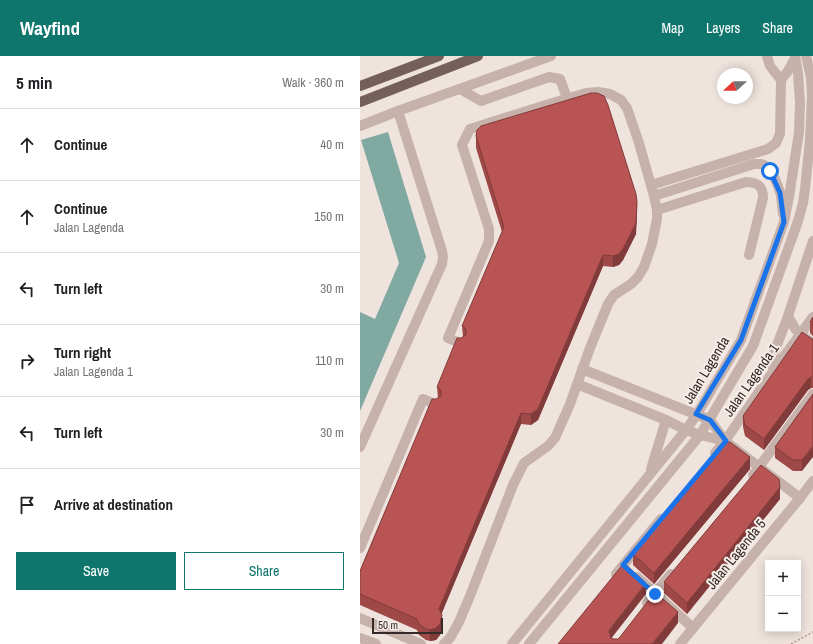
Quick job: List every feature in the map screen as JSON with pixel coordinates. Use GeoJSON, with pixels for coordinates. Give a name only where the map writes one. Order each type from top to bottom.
{"type":"FeatureCollection","features":[{"type":"Feature","properties":{"kind":"main road"},"geometry":{"type":"LineString","coordinates":[[360,86],[439,56]]}},
{"type":"Feature","properties":{"kind":"main road"},"geometry":{"type":"LineString","coordinates":[[360,102],[478,56]]}},
{"type":"Feature","properties":{"kind":"street"},"geometry":{"type":"LineString","coordinates":[[360,126],[551,56]]}},
{"type":"Feature","properties":{"kind":"street"},"geometry":{"type":"LineString","coordinates":[[767,56],[770,66],[781,80]]}},
{"type":"Feature","properties":{"kind":"street","name":"Jalan Lagenda"},"geometry":{"type":"LineString","coordinates":[[529,644],[700,435],[753,346],[798,221],[805,189],[810,144],[812,96],[806,56]]}},
{"type":"Feature","properties":{"kind":"street"},"geometry":{"type":"LineString","coordinates":[[651,185],[768,149],[776,143],[780,134],[781,80],[788,71],[795,57]]}},
{"type":"Feature","properties":{"kind":"street","name":"Jalan Lagenda"},"geometry":{"type":"LineString","coordinates":[[512,644],[686,430],[741,340],[784,222],[789,197],[799,132],[800,103],[795,57]]}},
{"type":"Feature","properties":{"kind":"street"},"geometry":{"type":"LineString","coordinates":[[460,89],[481,101],[549,77],[560,79],[566,98]]}},
{"type":"Feature","properties":{"kind":"street"},"geometry":{"type":"LineString","coordinates":[[444,644],[450,638],[459,622],[513,484],[524,463],[548,446],[555,438],[570,404],[582,369],[608,304],[614,295],[631,284],[638,277],[644,267],[652,244],[657,219],[654,196],[632,121],[627,108],[621,100],[610,94],[598,92],[586,93],[470,129],[462,144],[489,229],[489,241],[448,338],[460,343]]}},
{"type":"Feature","properties":{"kind":"street"},"geometry":{"type":"LineString","coordinates":[[360,447],[438,272],[443,257],[398,111]]}},
{"type":"Feature","properties":{"kind":"street"},"geometry":{"type":"LineString","coordinates":[[796,154],[810,144],[799,132]]}},
{"type":"Feature","properties":{"kind":"street"},"geometry":{"type":"LineString","coordinates":[[654,196],[754,164],[760,164],[766,166],[770,171],[780,193],[784,222]]}},
{"type":"Feature","properties":{"kind":"street"},"geometry":{"type":"LineString","coordinates":[[657,210],[746,182],[754,182],[761,188],[763,198],[749,255]]}},
{"type":"Feature","properties":{"kind":"street"},"geometry":{"type":"LineString","coordinates":[[774,370],[772,360],[774,353],[813,240]]}},
{"type":"Feature","properties":{"kind":"street"},"geometry":{"type":"LineString","coordinates":[[788,316],[800,334],[813,344]]}},
{"type":"Feature","properties":{"kind":"street","name":"Jalan Lagenda 1"},"geometry":{"type":"LineString","coordinates":[[711,458],[726,441],[774,370],[813,317]]}},
{"type":"Feature","properties":{"kind":"street"},"geometry":{"type":"LineString","coordinates":[[582,369],[710,420],[726,441],[800,498]]}},
{"type":"Feature","properties":{"kind":"street"},"geometry":{"type":"LineString","coordinates":[[577,384],[666,420],[686,430],[726,441]]}},
{"type":"Feature","properties":{"kind":"street"},"geometry":{"type":"LineString","coordinates":[[745,485],[760,467],[813,394]]}},
{"type":"Feature","properties":{"kind":"street"},"geometry":{"type":"LineString","coordinates":[[360,548],[423,399],[435,404]]}},
{"type":"Feature","properties":{"kind":"street"},"geometry":{"type":"LineString","coordinates":[[650,475],[666,420]]}},
{"type":"Feature","properties":{"kind":"street","name":"Jalan Lagenda 5"},"geometry":{"type":"LineString","coordinates":[[680,644],[813,481]]}},
{"type":"Feature","properties":{"kind":"street"},"geometry":{"type":"LineString","coordinates":[[608,583],[667,512]]}},
{"type":"Feature","properties":{"kind":"street"},"geometry":{"type":"LineString","coordinates":[[623,565],[693,628]]}},
{"type":"Feature","properties":{"kind":"street"},"geometry":{"type":"LineString","coordinates":[[642,610],[675,569]]}},
{"type":"Feature","properties":{"kind":"street"},"geometry":{"type":"LineString","coordinates":[[360,618],[418,643]]}},
{"type":"Feature","properties":{"kind":"street"},"geometry":{"type":"LineString","coordinates":[[360,638],[376,644]]}},
{"type":"Feature","properties":{"kind":"path"},"geometry":{"type":"LineString","coordinates":[[791,644],[813,632]]}},
{"type":"Feature","properties":{"kind":"water"},"geometry":{"type":"Polygon","coordinates":[[[388,132],[426,257],[360,411],[360,312],[375,319],[399,263],[361,140],[388,132]]]}},
{"type":"Feature","properties":{"kind":"building"},"geometry":{"type":"Polygon","coordinates":[[[591,93],[597,93],[604,96],[608,105],[636,194],[636,223],[619,254],[613,256],[603,255],[538,409],[531,414],[521,413],[439,609],[442,615],[440,624],[436,628],[430,630],[426,629],[419,624],[417,619],[360,594],[360,571],[432,399],[436,399],[441,396],[440,389],[437,387],[457,338],[461,338],[466,335],[465,328],[462,326],[504,227],[476,136],[477,130],[481,126],[591,93]]]}},
{"type":"Feature","properties":{"kind":"building"},"geometry":{"type":"Polygon","coordinates":[[[813,317],[813,325],[810,322],[813,317]]]}},
{"type":"Feature","properties":{"kind":"building"},"geometry":{"type":"Polygon","coordinates":[[[802,332],[813,339],[813,377],[808,379],[764,439],[745,425],[743,416],[802,332]]]}},
{"type":"Feature","properties":{"kind":"building"},"geometry":{"type":"Polygon","coordinates":[[[813,394],[813,446],[802,460],[793,460],[775,447],[813,394]]]}},
{"type":"Feature","properties":{"kind":"building"},"geometry":{"type":"Polygon","coordinates":[[[730,442],[750,457],[654,573],[633,554],[722,443],[730,442]]]}},
{"type":"Feature","properties":{"kind":"building"},"geometry":{"type":"Polygon","coordinates":[[[761,465],[779,479],[780,487],[687,603],[664,582],[761,465]]]}},
{"type":"Feature","properties":{"kind":"building"},"geometry":{"type":"Polygon","coordinates":[[[624,563],[646,583],[610,629],[609,632],[611,638],[618,639],[620,637],[655,592],[678,612],[652,644],[558,644],[624,563]]]}},
{"type":"Feature","properties":{"kind":"route"},"geometry":{"type":"LineString","coordinates":[[655,594],[623,565],[726,441],[710,420],[696,414],[741,340],[784,222],[780,193],[770,171]]}}]}
